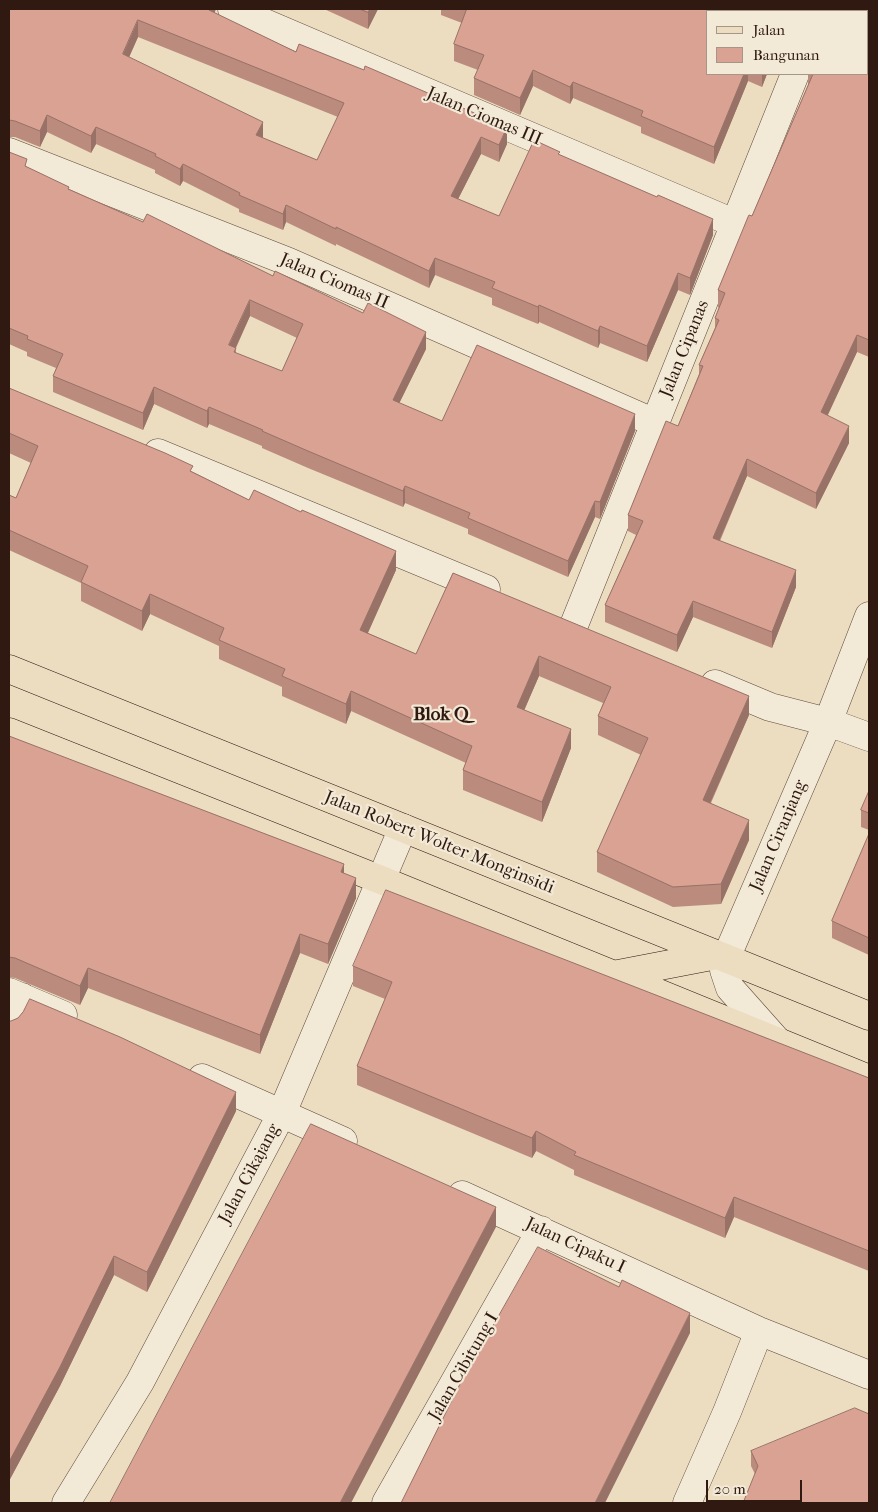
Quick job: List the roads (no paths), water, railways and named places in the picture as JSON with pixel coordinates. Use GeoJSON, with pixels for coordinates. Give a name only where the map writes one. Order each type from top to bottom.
{"type":"FeatureCollection","features":[{"type":"Feature","properties":{"kind":"main road","name":"Jalan Robert Wolter Monginsidi"},"geometry":{"type":"LineString","coordinates":[[9,669],[636,922],[867,1018]]}},
{"type":"Feature","properties":{"kind":"main road"},"geometry":{"type":"LineString","coordinates":[[9,732],[381,880],[869,1079]]}},
{"type":"Feature","properties":{"kind":"main road"},"geometry":{"type":"LineString","coordinates":[[636,922],[688,1006]]}},
{"type":"Feature","properties":{"kind":"main road"},"geometry":{"type":"LineString","coordinates":[[613,975],[663,965],[722,957]]}},
{"type":"Feature","properties":{"kind":"main road"},"geometry":{"type":"LineString","coordinates":[[840,1067],[869,1061]]}},
{"type":"Feature","properties":{"kind":"street","name":"Jalan Ciomas III"},"geometry":{"type":"LineString","coordinates":[[232,9],[736,224]]}},
{"type":"Feature","properties":{"kind":"street","name":"Jalan Cipanas"},"geometry":{"type":"LineString","coordinates":[[574,625],[796,75]]}},
{"type":"Feature","properties":{"kind":"street","name":"Jalan Ciomas II"},"geometry":{"type":"LineString","coordinates":[[9,152],[290,262],[654,423]]}},
{"type":"Feature","properties":{"kind":"street"},"geometry":{"type":"LineString","coordinates":[[136,444],[510,599]]}},
{"type":"Feature","properties":{"kind":"street"},"geometry":{"type":"LineString","coordinates":[[547,614],[601,636]]}},
{"type":"Feature","properties":{"kind":"street","name":"Jalan Ciranjang"},"geometry":{"type":"LineString","coordinates":[[778,1042],[730,988],[722,957],[828,722],[869,616]]}},
{"type":"Feature","properties":{"kind":"street"},"geometry":{"type":"LineString","coordinates":[[690,673],[770,707],[828,722],[869,737]]}},
{"type":"Feature","properties":{"kind":"street","name":"Jalan Cikajang"},"geometry":{"type":"LineString","coordinates":[[66,1503],[140,1382],[282,1114],[403,828]]}},
{"type":"Feature","properties":{"kind":"street"},"geometry":{"type":"LineString","coordinates":[[9,1025],[15,995],[82,1023]]}},
{"type":"Feature","properties":{"kind":"street"},"geometry":{"type":"LineString","coordinates":[[178,1067],[362,1150]]}},
{"type":"Feature","properties":{"kind":"street","name":"Jalan Cipaku I"},"geometry":{"type":"LineString","coordinates":[[443,1186],[759,1331],[869,1376]]}},
{"type":"Feature","properties":{"kind":"street","name":"Jalan Cibitung I"},"geometry":{"type":"LineString","coordinates":[[386,1503],[541,1230]]}},
{"type":"Feature","properties":{"kind":"street"},"geometry":{"type":"LineString","coordinates":[[687,1503],[727,1412],[759,1331]]}},
{"type":"Feature","properties":{"kind":"district","name":"Blok Q"},"geometry":{"type":"Point","coordinates":[441,715]}}]}
